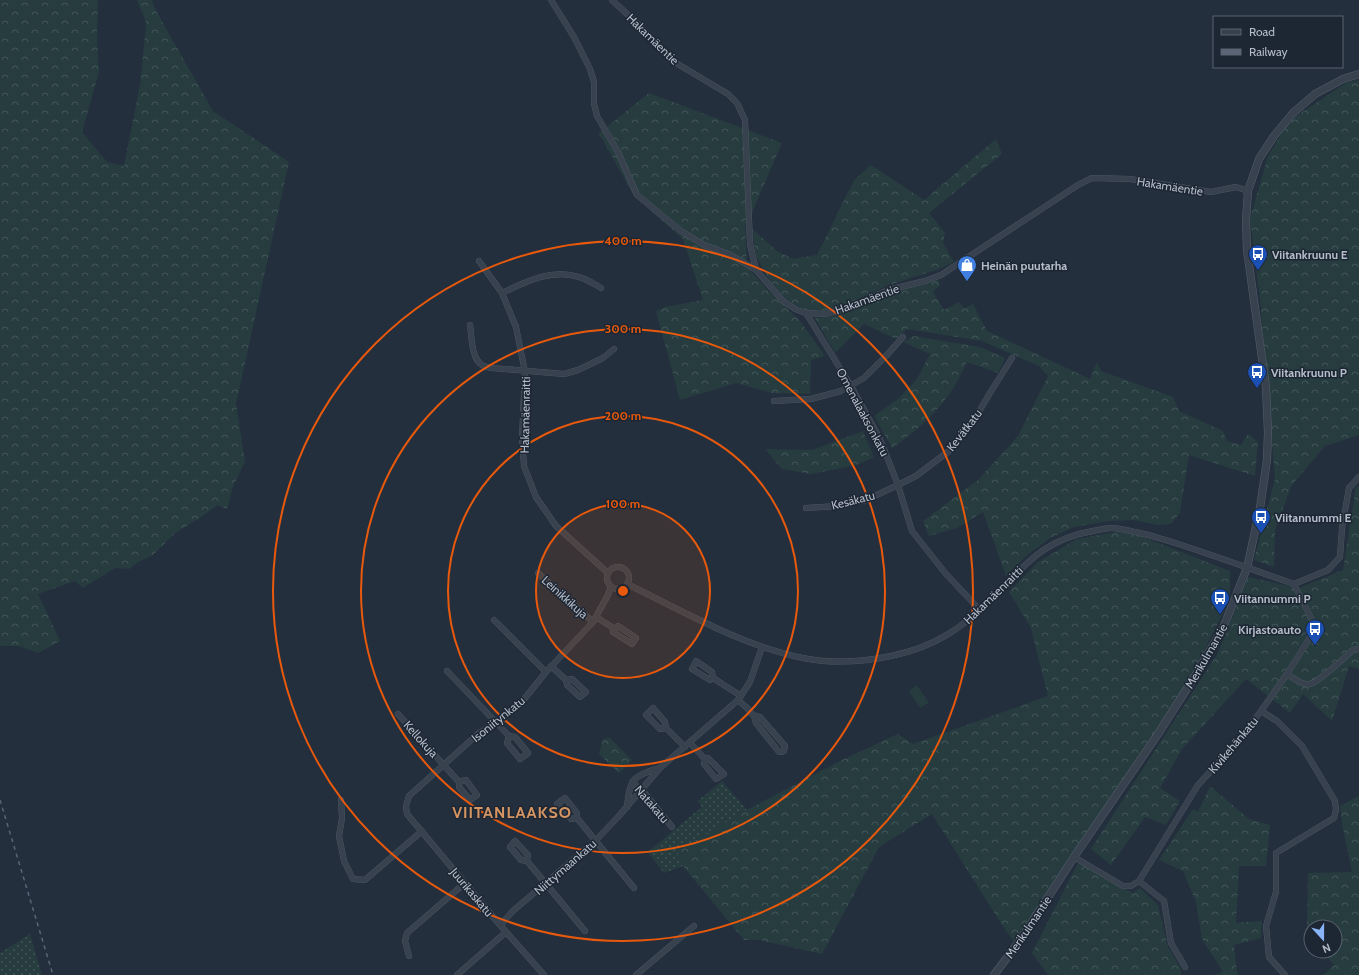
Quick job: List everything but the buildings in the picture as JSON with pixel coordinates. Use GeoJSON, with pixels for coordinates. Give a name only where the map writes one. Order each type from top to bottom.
{"type":"FeatureCollection","features":[{"type":"Feature","properties":{"kind":"street"},"geometry":{"type":"LineString","coordinates":[[551,0],[574,37],[590,69],[594,82],[594,104],[597,116],[618,152],[637,195],[681,231],[704,245],[730,254],[756,270]]}},
{"type":"Feature","properties":{"kind":"street","name":"Hakamäentie"},"geometry":{"type":"LineString","coordinates":[[612,0],[639,25],[671,60],[728,94],[736,103],[746,120],[750,244],[756,270],[784,302],[806,313],[826,314],[852,306],[888,290],[925,281],[941,275],[1078,185],[1092,178],[1130,179],[1211,192],[1236,187],[1248,191]]}},
{"type":"Feature","properties":{"kind":"street","name":"Merikulmantie"},"geometry":{"type":"LineString","coordinates":[[994,975],[1021,939],[1074,857],[1158,734],[1223,628],[1247,568],[1260,508],[1267,460],[1268,433],[1266,387],[1247,250],[1246,220],[1248,191],[1259,159],[1274,136],[1293,113],[1315,94],[1343,79],[1359,74]]}},
{"type":"Feature","properties":{"kind":"street","name":"Hakamäenraitti"},"geometry":{"type":"LineString","coordinates":[[479,261],[502,293],[516,327],[526,372],[522,438],[524,466],[536,496],[556,526],[608,573]]}},
{"type":"Feature","properties":{"kind":"street"},"geometry":{"type":"LineString","coordinates":[[502,293],[545,276],[567,274],[580,277],[601,288]]}},
{"type":"Feature","properties":{"kind":"street","name":"Omenalaaksonkatu"},"geometry":{"type":"LineString","coordinates":[[806,313],[851,386],[880,439],[898,485],[912,531],[946,574],[980,610]]}},
{"type":"Feature","properties":{"kind":"street"},"geometry":{"type":"LineString","coordinates":[[470,326],[474,352],[478,360],[482,365],[492,368],[564,374],[578,370],[603,358],[614,349]]}},
{"type":"Feature","properties":{"kind":"street"},"geometry":{"type":"LineString","coordinates":[[774,401],[811,399],[841,391],[864,378],[903,337]]}},
{"type":"Feature","properties":{"kind":"street","name":"Kevätkatu"},"geometry":{"type":"LineString","coordinates":[[898,485],[916,476],[949,451],[974,420],[1012,358]]}},
{"type":"Feature","properties":{"kind":"street"},"geometry":{"type":"LineString","coordinates":[[1247,568],[1294,584],[1328,570],[1340,557],[1342,528],[1349,488],[1359,477]]}},
{"type":"Feature","properties":{"kind":"street","name":"Kesäkatu"},"geometry":{"type":"LineString","coordinates":[[806,508],[837,506],[866,500],[898,485]]}},
{"type":"Feature","properties":{"kind":"street","name":"Hakamäenraitti"},"geometry":{"type":"LineString","coordinates":[[627,584],[723,631],[762,647],[803,658],[847,662],[872,660],[899,654],[938,641],[954,631],[980,610],[1030,560],[1052,544],[1076,534],[1111,528],[1148,534],[1224,558],[1247,568]]}},
{"type":"Feature","properties":{"kind":"street"},"geometry":{"type":"LineString","coordinates":[[616,568],[623,569],[628,574],[627,584],[622,588],[614,588],[608,580],[608,573],[616,568]]}},
{"type":"Feature","properties":{"kind":"street","name":"Leinikkikuja"},"geometry":{"type":"LineString","coordinates":[[538,573],[594,619],[615,628]]}},
{"type":"Feature","properties":{"kind":"street","name":"Kivikehänkatu"},"geometry":{"type":"LineString","coordinates":[[1139,881],[1198,785],[1233,747],[1287,674],[1311,636],[1312,620],[1294,584]]}},
{"type":"Feature","properties":{"kind":"street","name":"Isoniitynkatu"},"geometry":{"type":"LineString","coordinates":[[406,806],[409,796],[479,733],[522,703],[551,666],[594,619],[608,595],[611,586]]}},
{"type":"Feature","properties":{"kind":"street"},"geometry":{"type":"LineString","coordinates":[[494,620],[546,672]]}},
{"type":"Feature","properties":{"kind":"street","name":"Niittymaankatu"},"geometry":{"type":"LineString","coordinates":[[500,925],[514,910],[595,841],[627,807],[660,768],[739,698],[750,682],[762,647]]}},
{"type":"Feature","properties":{"kind":"street"},"geometry":{"type":"LineString","coordinates":[[1287,674],[1302,683],[1311,684],[1353,650],[1359,650]]}},
{"type":"Feature","properties":{"kind":"street"},"geometry":{"type":"LineString","coordinates":[[551,666],[566,680]]}},
{"type":"Feature","properties":{"kind":"street"},"geometry":{"type":"LineString","coordinates":[[447,671],[509,736]]}},
{"type":"Feature","properties":{"kind":"street"},"geometry":{"type":"LineString","coordinates":[[713,678],[739,698],[754,716],[756,723],[779,752],[784,751],[786,746],[760,717],[754,716]]}},
{"type":"Feature","properties":{"kind":"street"},"geometry":{"type":"LineString","coordinates":[[1260,711],[1277,721],[1302,746],[1335,801],[1336,810],[1334,818],[1276,853],[1276,892],[1266,926],[1269,957],[1285,975]]}},
{"type":"Feature","properties":{"kind":"street","name":"Kellokuja"},"geometry":{"type":"LineString","coordinates":[[398,714],[459,782]]}},
{"type":"Feature","properties":{"kind":"street"},"geometry":{"type":"LineString","coordinates":[[666,728],[685,747]]}},
{"type":"Feature","properties":{"kind":"street"},"geometry":{"type":"LineString","coordinates":[[767,737],[774,732]]}},
{"type":"Feature","properties":{"kind":"street"},"geometry":{"type":"LineString","coordinates":[[690,742],[706,760]]}},
{"type":"Feature","properties":{"kind":"street","name":"Niittymaankatu"},"geometry":{"type":"LineString","coordinates":[[632,782],[637,776],[660,768]]}},
{"type":"Feature","properties":{"kind":"street"},"geometry":{"type":"LineString","coordinates":[[627,807],[628,794],[632,782]]}},
{"type":"Feature","properties":{"kind":"street","name":"Natakatu"},"geometry":{"type":"LineString","coordinates":[[632,782],[642,790],[672,827]]}},
{"type":"Feature","properties":{"kind":"street"},"geometry":{"type":"LineString","coordinates":[[341,800],[342,818],[339,836],[344,861],[353,879],[365,880],[422,831]]}},
{"type":"Feature","properties":{"kind":"street","name":"Juurikaskatu"},"geometry":{"type":"LineString","coordinates":[[406,806],[408,814],[500,925],[544,975]]}},
{"type":"Feature","properties":{"kind":"street"},"geometry":{"type":"LineString","coordinates":[[577,818],[634,888]]}},
{"type":"Feature","properties":{"kind":"street"},"geometry":{"type":"LineString","coordinates":[[1074,857],[1123,886],[1131,886],[1139,881],[1164,901],[1171,943],[1184,967]]}},
{"type":"Feature","properties":{"kind":"street"},"geometry":{"type":"LineString","coordinates":[[526,861],[586,932]]}},
{"type":"Feature","properties":{"kind":"street"},"geometry":{"type":"LineString","coordinates":[[409,956],[406,941],[407,933],[466,883]]}},
{"type":"Feature","properties":{"kind":"street"},"geometry":{"type":"LineString","coordinates":[[636,975],[694,926]]}},
{"type":"Feature","properties":{"kind":"street"},"geometry":{"type":"LineString","coordinates":[[457,975],[506,932]]}},
{"type":"Feature","properties":{"kind":"green space"},"geometry":{"type":"Polygon","coordinates":[[[0,0],[98,0],[97,37],[99,72],[82,132],[107,162],[124,166],[140,85],[145,35],[146,22],[137,0],[152,0],[156,11],[213,111],[289,162],[236,404],[245,461],[233,487],[227,509],[217,505],[174,534],[153,555],[138,562],[129,569],[115,568],[83,588],[75,581],[38,594],[60,641],[38,653],[18,646],[0,646],[0,0]]]}},
{"type":"Feature","properties":{"kind":"green space"},"geometry":{"type":"Polygon","coordinates":[[[1359,80],[1359,435],[1325,446],[1291,486],[1275,531],[1274,567],[1254,560],[1275,479],[1260,299],[1250,219],[1268,156],[1289,121],[1346,83],[1359,80]]]}},
{"type":"Feature","properties":{"kind":"green space"},"geometry":{"type":"Polygon","coordinates":[[[649,93],[782,143],[754,208],[745,225],[747,267],[800,321],[825,356],[811,360],[810,394],[772,393],[736,383],[680,400],[656,311],[665,307],[703,300],[683,239],[631,191],[603,140],[598,134],[649,93]]]}},
{"type":"Feature","properties":{"kind":"green space"},"geometry":{"type":"Polygon","coordinates":[[[996,139],[1002,154],[929,213],[945,233],[943,243],[954,262],[939,269],[886,286],[850,303],[824,311],[805,310],[787,300],[770,281],[756,256],[752,229],[777,251],[793,259],[817,255],[854,180],[871,165],[924,200],[996,139]]]}},
{"type":"Feature","properties":{"kind":"green space"},"geometry":{"type":"Polygon","coordinates":[[[938,279],[940,285],[933,292],[944,310],[959,302],[964,308],[973,304],[987,331],[1090,379],[1097,362],[1101,371],[1173,397],[1179,411],[1223,431],[1227,441],[1241,445],[1248,434],[1258,442],[1255,476],[1189,455],[1180,513],[1171,524],[1158,525],[1133,520],[1109,521],[1074,527],[1050,538],[1025,557],[1006,576],[983,512],[957,528],[929,536],[923,521],[978,480],[1018,436],[1048,376],[1039,366],[982,341],[907,329],[896,339],[864,324],[835,353],[815,318],[835,315],[881,295],[938,279]]]}},
{"type":"Feature","properties":{"kind":"green space"},"geometry":{"type":"Polygon","coordinates":[[[914,336],[980,347],[1005,358],[998,373],[967,362],[954,387],[941,405],[918,428],[892,448],[874,416],[898,399],[917,379],[930,354],[903,342],[914,336]]]}},
{"type":"Feature","properties":{"kind":"green space"},"geometry":{"type":"Polygon","coordinates":[[[863,431],[874,457],[857,465],[811,474],[782,469],[765,449],[812,450],[863,431]]]}},
{"type":"Feature","properties":{"kind":"green space"},"geometry":{"type":"Polygon","coordinates":[[[1356,486],[1359,487],[1359,669],[1349,666],[1332,721],[1303,694],[1290,713],[1246,679],[1182,749],[1160,788],[1180,801],[1166,825],[1145,817],[1111,865],[1091,849],[1218,653],[1248,577],[1299,588],[1343,570],[1356,486]]]}},
{"type":"Feature","properties":{"kind":"green space"},"geometry":{"type":"Polygon","coordinates":[[[1125,530],[1230,571],[1230,599],[1204,651],[1166,717],[1014,942],[932,814],[879,847],[822,954],[759,940],[744,940],[683,866],[677,851],[747,810],[840,761],[898,734],[913,744],[1048,696],[1031,628],[1009,592],[1038,562],[1077,539],[1125,530]]]}},
{"type":"Feature","properties":{"kind":"green space"},"geometry":{"type":"Polygon","coordinates":[[[917,685],[929,703],[920,708],[909,691],[917,685]]]}},
{"type":"Feature","properties":{"kind":"green space"},"geometry":{"type":"Polygon","coordinates":[[[610,738],[632,760],[619,773],[599,754],[603,739],[610,738]]]}},
{"type":"Feature","properties":{"kind":"green space"},"geometry":{"type":"Polygon","coordinates":[[[722,781],[747,810],[677,851],[683,866],[664,873],[648,852],[702,807],[698,801],[722,781]]]}},
{"type":"Feature","properties":{"kind":"green space"},"geometry":{"type":"Polygon","coordinates":[[[1210,786],[1249,819],[1270,825],[1266,866],[1239,866],[1236,923],[1262,921],[1261,938],[1234,945],[1237,973],[1239,975],[1214,975],[1223,972],[1202,939],[1196,902],[1183,871],[1159,860],[1193,809],[1198,812],[1210,786]]]}},
{"type":"Feature","properties":{"kind":"green space"},"geometry":{"type":"Polygon","coordinates":[[[1359,796],[1359,975],[1324,975],[1334,965],[1329,959],[1343,959],[1343,919],[1307,919],[1308,873],[1352,872],[1340,806],[1359,796]]]}},
{"type":"Feature","properties":{"kind":"green space"},"geometry":{"type":"Polygon","coordinates":[[[1078,863],[1133,893],[1140,888],[1158,905],[1168,947],[1181,969],[1181,975],[1048,975],[1032,953],[1078,863]]]}},
{"type":"Feature","properties":{"kind":"green space"},"geometry":{"type":"Polygon","coordinates":[[[30,934],[42,975],[0,975],[0,953],[30,934]]]}},
{"type":"Feature","properties":{"kind":"railway"},"geometry":{"type":"LineString","coordinates":[[0,800],[53,975]]}},
{"type":"Feature","properties":{"kind":"place","name":"Viitankruunu E"},"geometry":{"type":"Point","coordinates":[1258,271]}},
{"type":"Feature","properties":{"kind":"place","name":"Heinän puutarha"},"geometry":{"type":"Point","coordinates":[967,282]}},
{"type":"Feature","properties":{"kind":"place","name":"Viitankruunu P"},"geometry":{"type":"Point","coordinates":[1257,389]}},
{"type":"Feature","properties":{"kind":"place","name":"Viitannummi E"},"geometry":{"type":"Point","coordinates":[1261,534]}},
{"type":"Feature","properties":{"kind":"place","name":"Viitannummi P"},"geometry":{"type":"Point","coordinates":[1220,615]}},
{"type":"Feature","properties":{"kind":"place","name":"Kirjastoauto"},"geometry":{"type":"Point","coordinates":[1315,646]}},
{"type":"Feature","properties":{"kind":"district","name":"VIITANLAAKSO"},"geometry":{"type":"Point","coordinates":[512,812]}}]}
